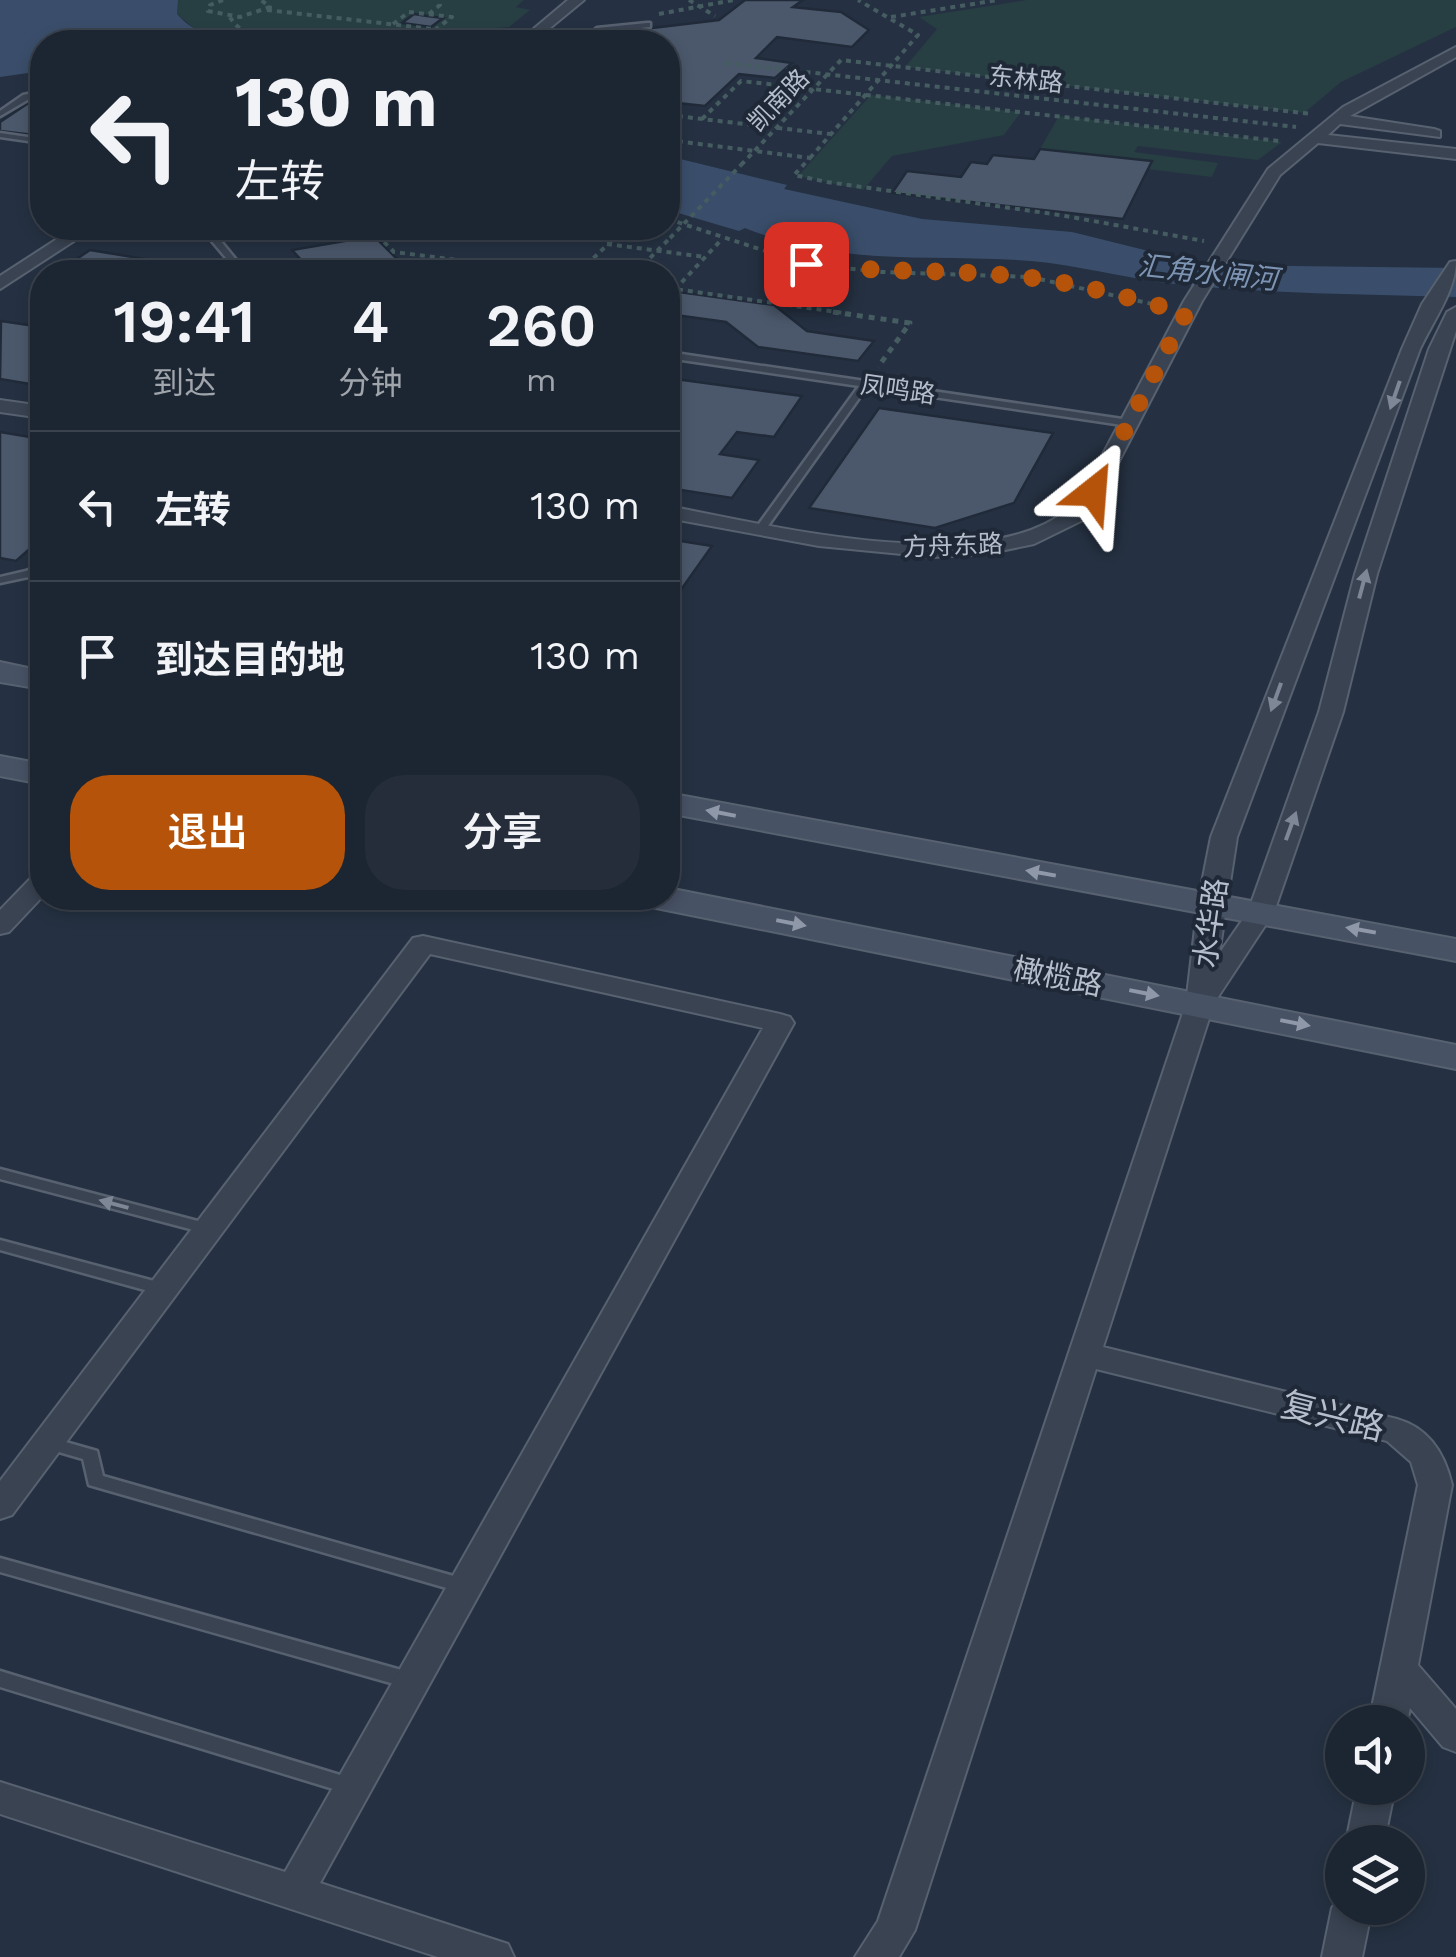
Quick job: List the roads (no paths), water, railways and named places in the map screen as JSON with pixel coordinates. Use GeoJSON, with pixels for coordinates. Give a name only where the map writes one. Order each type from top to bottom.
{"type":"FeatureCollection","features":[{"type":"Feature","properties":{"kind":"main road"},"geometry":{"type":"LineString","coordinates":[[0,672],[30,678]]}},
{"type":"Feature","properties":{"kind":"main road"},"geometry":{"type":"LineString","coordinates":[[0,766],[30,772]]}},
{"type":"Feature","properties":{"kind":"main road"},"geometry":{"type":"LineString","coordinates":[[680,805],[1456,950]]}},
{"type":"Feature","properties":{"kind":"main road","name":"橄榄路"},"geometry":{"type":"LineString","coordinates":[[680,902],[1456,1057]]}},
{"type":"Feature","properties":{"kind":"street"},"geometry":{"type":"LineString","coordinates":[[540,30],[577,0]]}},
{"type":"Feature","properties":{"kind":"street"},"geometry":{"type":"LineString","coordinates":[[1320,133],[1393,82],[1454,52]]}},
{"type":"Feature","properties":{"kind":"street"},"geometry":{"type":"LineString","coordinates":[[1320,133],[1456,138]]}},
{"type":"Feature","properties":{"kind":"street"},"geometry":{"type":"LineString","coordinates":[[1320,133],[1456,154]]}},
{"type":"Feature","properties":{"kind":"street","name":"方舟东路"},"geometry":{"type":"LineString","coordinates":[[680,514],[871,546],[998,548],[1076,516],[1225,247],[1274,172],[1320,133]]}},
{"type":"Feature","properties":{"kind":"street"},"geometry":{"type":"LineString","coordinates":[[36,260],[67,240]]}},
{"type":"Feature","properties":{"kind":"street"},"geometry":{"type":"LineString","coordinates":[[0,284],[30,264]]}},
{"type":"Feature","properties":{"kind":"street","name":"水华路"},"geometry":{"type":"LineString","coordinates":[[1200,1004],[1224,836],[1443,308],[1456,266]]}},
{"type":"Feature","properties":{"kind":"street","name":"水华路"},"geometry":{"type":"LineString","coordinates":[[1200,1004],[1261,912],[1332,712],[1366,574],[1432,366],[1443,308]]}},
{"type":"Feature","properties":{"kind":"street"},"geometry":{"type":"LineString","coordinates":[[0,406],[30,410]]}},
{"type":"Feature","properties":{"kind":"street"},"geometry":{"type":"LineString","coordinates":[[0,926],[30,895]]}},
{"type":"Feature","properties":{"kind":"street"},"geometry":{"type":"LineString","coordinates":[[0,1506],[423,944],[780,1023],[294,1892]]}},
{"type":"Feature","properties":{"kind":"street"},"geometry":{"type":"LineString","coordinates":[[875,1957],[894,1930],[1200,1004]]}},
{"type":"Feature","properties":{"kind":"street","name":"复兴路"},"geometry":{"type":"LineString","coordinates":[[1082,1354],[1396,1431],[1418,1444],[1431,1460],[1435,1484],[1392,1705]]}},
{"type":"Feature","properties":{"kind":"street"},"geometry":{"type":"LineString","coordinates":[[1399,1669],[1456,1736]]}},
{"type":"Feature","properties":{"kind":"street"},"geometry":{"type":"LineString","coordinates":[[0,1798],[494,1957]]}},
{"type":"Feature","properties":{"kind":"street"},"geometry":{"type":"LineString","coordinates":[[1342,1957],[1349,1925]]}},
{"type":"Feature","properties":{"kind":"lane"},"geometry":{"type":"LineString","coordinates":[[600,30],[647,24]]}},
{"type":"Feature","properties":{"kind":"lane"},"geometry":{"type":"LineString","coordinates":[[0,114],[30,96]]}},
{"type":"Feature","properties":{"kind":"lane"},"geometry":{"type":"LineString","coordinates":[[0,135],[30,139]]}},
{"type":"Feature","properties":{"kind":"lane"},"geometry":{"type":"LineString","coordinates":[[215,240],[232,260]]}},
{"type":"Feature","properties":{"kind":"lane","name":"凤鸣路"},"geometry":{"type":"LineString","coordinates":[[680,358],[1129,423]]}},
{"type":"Feature","properties":{"kind":"lane"},"geometry":{"type":"LineString","coordinates":[[761,528],[865,384]]}},
{"type":"Feature","properties":{"kind":"lane"},"geometry":{"type":"LineString","coordinates":[[0,580],[30,573]]}},
{"type":"Feature","properties":{"kind":"lane"},"geometry":{"type":"LineString","coordinates":[[0,1174],[209,1229]]}},
{"type":"Feature","properties":{"kind":"lane"},"geometry":{"type":"LineString","coordinates":[[0,1245],[163,1289]]}},
{"type":"Feature","properties":{"kind":"lane"},"geometry":{"type":"LineString","coordinates":[[47,1443],[91,1455],[95,1480],[465,1586]]}},
{"type":"Feature","properties":{"kind":"lane"},"geometry":{"type":"LineString","coordinates":[[0,1564],[412,1681]]}},
{"type":"Feature","properties":{"kind":"lane"},"geometry":{"type":"LineString","coordinates":[[0,1678],[353,1787]]}},
{"type":"Feature","properties":{"kind":"water"},"geometry":{"type":"Polygon","coordinates":[[[0,0],[178,0],[177,14],[197,30],[30,30],[30,73],[0,77],[0,0]]]}},
{"type":"Feature","properties":{"kind":"water","name":"汇角水闸河"},"geometry":{"type":"Polygon","coordinates":[[[680,159],[787,185],[784,189],[922,219],[1072,232],[1205,265],[1456,268],[1456,297],[1166,283],[1031,261],[852,254],[782,241],[745,228],[739,231],[680,214],[680,159]]]}}]}
